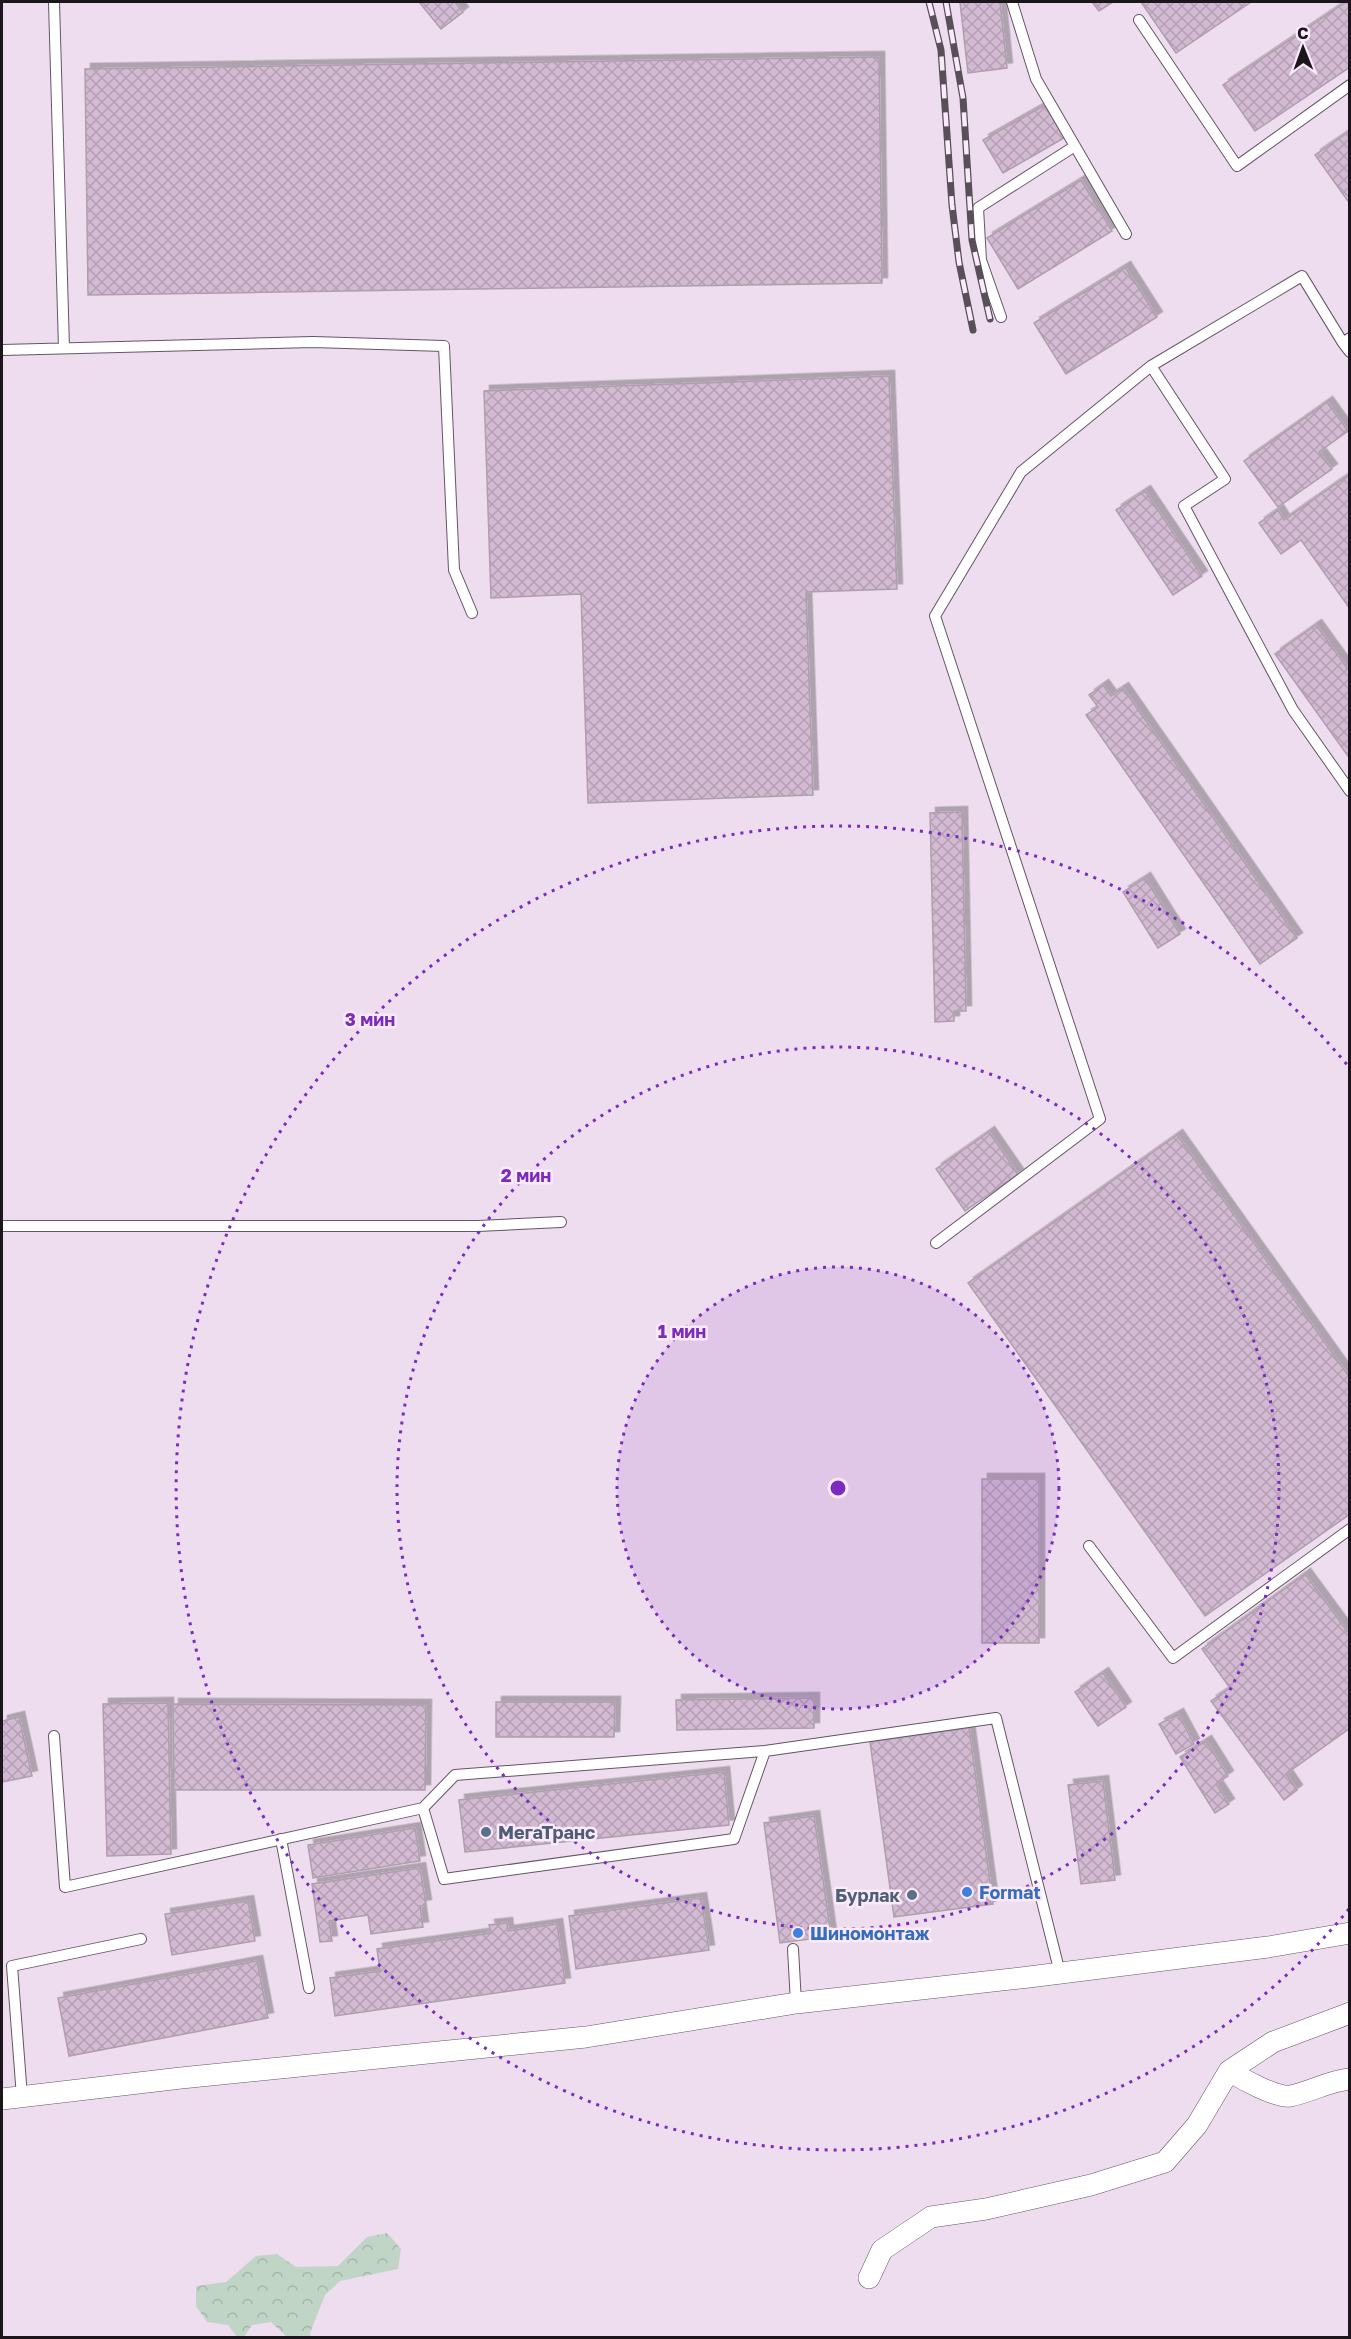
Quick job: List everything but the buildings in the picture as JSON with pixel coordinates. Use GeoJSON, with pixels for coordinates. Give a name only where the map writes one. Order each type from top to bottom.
{"type":"FeatureCollection","features":[{"type":"Feature","properties":{"kind":"street"},"geometry":{"type":"LineString","coordinates":[[12,2098],[182,2078],[586,2037],[796,2003],[1268,1947],[1350,1933]]}},
{"type":"Feature","properties":{"kind":"street"},"geometry":{"type":"LineString","coordinates":[[869,2278],[882,2250],[931,2217],[986,2209],[1081,2187],[1165,2162],[1197,2125],[1229,2071],[1273,2042],[1350,2013]]}},
{"type":"Feature","properties":{"kind":"street"},"geometry":{"type":"LineString","coordinates":[[1229,2071],[1253,2085],[1288,2097],[1336,2080],[1350,2079]]}},
{"type":"Feature","properties":{"kind":"lane"},"geometry":{"type":"LineString","coordinates":[[54,2],[64,348]]}},
{"type":"Feature","properties":{"kind":"lane"},"geometry":{"type":"LineString","coordinates":[[1012,2],[1036,79],[1126,234]]}},
{"type":"Feature","properties":{"kind":"lane"},"geometry":{"type":"LineString","coordinates":[[1139,21],[1237,166],[1350,85]]}},
{"type":"Feature","properties":{"kind":"lane"},"geometry":{"type":"LineString","coordinates":[[1001,317],[981,260],[978,208],[1075,146]]}},
{"type":"Feature","properties":{"kind":"lane"},"geometry":{"type":"LineString","coordinates":[[936,1243],[1100,1119],[935,616],[1021,472],[1150,366],[1302,276],[1347,344]]}},
{"type":"Feature","properties":{"kind":"lane"},"geometry":{"type":"LineString","coordinates":[[2,350],[313,342],[444,346],[454,570],[472,613]]}},
{"type":"Feature","properties":{"kind":"lane"},"geometry":{"type":"LineString","coordinates":[[1150,366],[1225,479],[1184,506],[1293,710],[1350,792]]}},
{"type":"Feature","properties":{"kind":"lane"},"geometry":{"type":"LineString","coordinates":[[2,1226],[478,1226],[561,1222]]}},
{"type":"Feature","properties":{"kind":"lane"},"geometry":{"type":"LineString","coordinates":[[1089,1546],[1173,1658],[1350,1529]]}},
{"type":"Feature","properties":{"kind":"lane"},"geometry":{"type":"LineString","coordinates":[[54,1736],[65,1887],[423,1808],[455,1775],[765,1752],[996,1718],[1060,1973]]}},
{"type":"Feature","properties":{"kind":"lane"},"geometry":{"type":"LineString","coordinates":[[423,1808],[444,1879],[734,1839],[765,1752]]}},
{"type":"Feature","properties":{"kind":"lane"},"geometry":{"type":"LineString","coordinates":[[281,1839],[309,1988]]}},
{"type":"Feature","properties":{"kind":"lane"},"geometry":{"type":"LineString","coordinates":[[12,2098],[12,1966],[141,1939]]}},
{"type":"Feature","properties":{"kind":"lane"},"geometry":{"type":"LineString","coordinates":[[793,1950],[796,2003]]}},
{"type":"Feature","properties":{"kind":"green space"},"geometry":{"type":"Polygon","coordinates":[[[387,2233],[401,2249],[398,2269],[340,2281],[325,2295],[310,2333],[311,2337],[287,2337],[271,2322],[252,2325],[244,2337],[237,2337],[228,2325],[207,2322],[196,2306],[196,2286],[226,2282],[256,2256],[277,2254],[296,2267],[338,2266],[367,2237],[387,2233]]]}},
{"type":"Feature","properties":{"kind":"railway"},"geometry":{"type":"LineString","coordinates":[[929,2],[941,50],[952,205],[959,262],[973,330]]}},
{"type":"Feature","properties":{"kind":"railway"},"geometry":{"type":"LineString","coordinates":[[946,2],[963,98],[972,240],[990,319]]}},
{"type":"Feature","properties":{"kind":"place","name":"МегаТранс"},"geometry":{"type":"Point","coordinates":[486,1832]}},
{"type":"Feature","properties":{"kind":"place","name":"Format"},"geometry":{"type":"Point","coordinates":[967,1892]}},
{"type":"Feature","properties":{"kind":"place","name":"Бурлак"},"geometry":{"type":"Point","coordinates":[912,1895]}},
{"type":"Feature","properties":{"kind":"place","name":"Шиномонтаж"},"geometry":{"type":"Point","coordinates":[798,1933]}}]}
